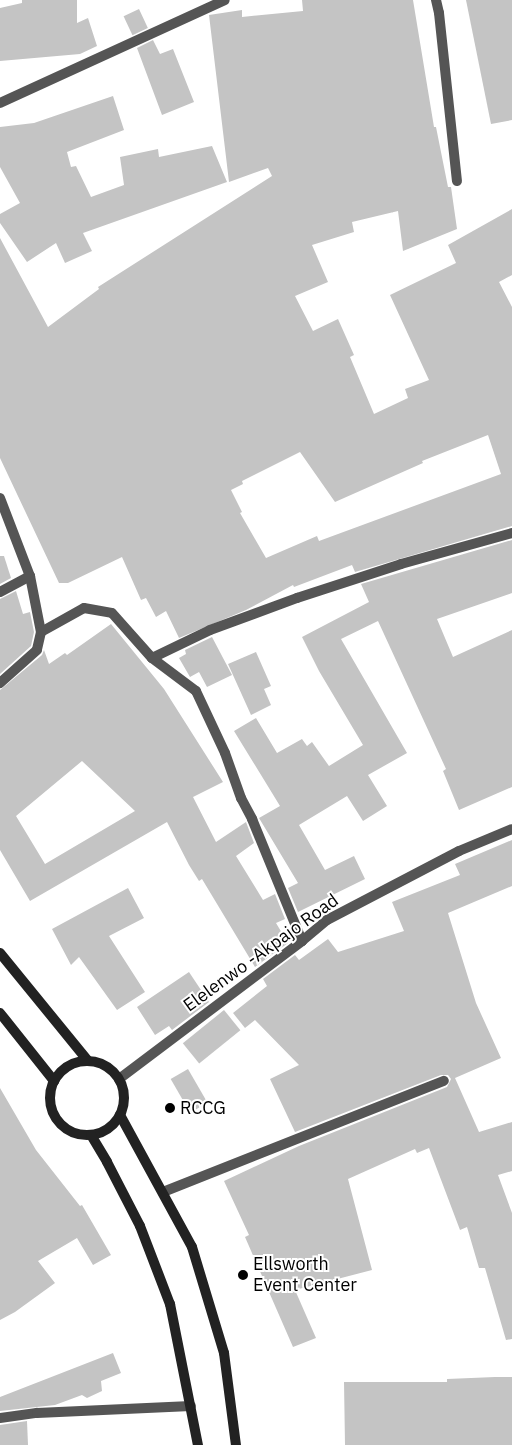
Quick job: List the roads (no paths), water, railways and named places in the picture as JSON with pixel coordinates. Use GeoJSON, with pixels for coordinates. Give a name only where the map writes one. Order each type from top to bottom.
{"type":"FeatureCollection","features":[{"type":"Feature","properties":{"kind":"main road"},"geometry":{"type":"LineString","coordinates":[[0,953],[88,1061]]}},
{"type":"Feature","properties":{"kind":"main road"},"geometry":{"type":"LineString","coordinates":[[0,1013],[54,1081]]}},
{"type":"Feature","properties":{"kind":"main road"},"geometry":{"type":"LineString","coordinates":[[76,1062],[100,1063],[111,1070],[119,1079],[124,1096],[120,1114],[113,1125],[103,1131],[91,1135],[78,1134],[67,1130],[51,1110],[49,1098],[54,1081],[65,1067],[76,1062]]}},
{"type":"Feature","properties":{"kind":"main road"},"geometry":{"type":"LineString","coordinates":[[120,1114],[192,1247],[224,1353],[236,1445]]}},
{"type":"Feature","properties":{"kind":"main road"},"geometry":{"type":"LineString","coordinates":[[91,1135],[140,1226],[170,1304],[198,1445]]}},
{"type":"Feature","properties":{"kind":"street"},"geometry":{"type":"LineString","coordinates":[[0,103],[225,0]]}},
{"type":"Feature","properties":{"kind":"street"},"geometry":{"type":"LineString","coordinates":[[436,0],[457,181]]}},
{"type":"Feature","properties":{"kind":"street"},"geometry":{"type":"LineString","coordinates":[[0,498],[30,576],[41,632],[37,650],[0,684]]}},
{"type":"Feature","properties":{"kind":"street"},"geometry":{"type":"LineString","coordinates":[[152,658],[210,630],[296,598],[401,564],[512,533]]}},
{"type":"Feature","properties":{"kind":"street"},"geometry":{"type":"LineString","coordinates":[[0,592],[30,576]]}},
{"type":"Feature","properties":{"kind":"street"},"geometry":{"type":"LineString","coordinates":[[41,632],[84,608],[112,613],[152,658],[196,690],[225,753],[241,798],[252,819],[302,942]]}},
{"type":"Feature","properties":{"kind":"street","name":"Elelenwo -Akpajo Road"},"geometry":{"type":"LineString","coordinates":[[119,1079],[302,942],[327,920],[459,851],[512,829]]}},
{"type":"Feature","properties":{"kind":"street"},"geometry":{"type":"LineString","coordinates":[[163,1192],[444,1081]]}},
{"type":"Feature","properties":{"kind":"street"},"geometry":{"type":"LineString","coordinates":[[0,1418],[37,1413],[191,1406]]}},
{"type":"Feature","properties":{"kind":"place","name":"RCCG"},"geometry":{"type":"Point","coordinates":[170,1108]}},
{"type":"Feature","properties":{"kind":"place","name":"Ellsworth Event Center"},"geometry":{"type":"Point","coordinates":[243,1275]}}]}
